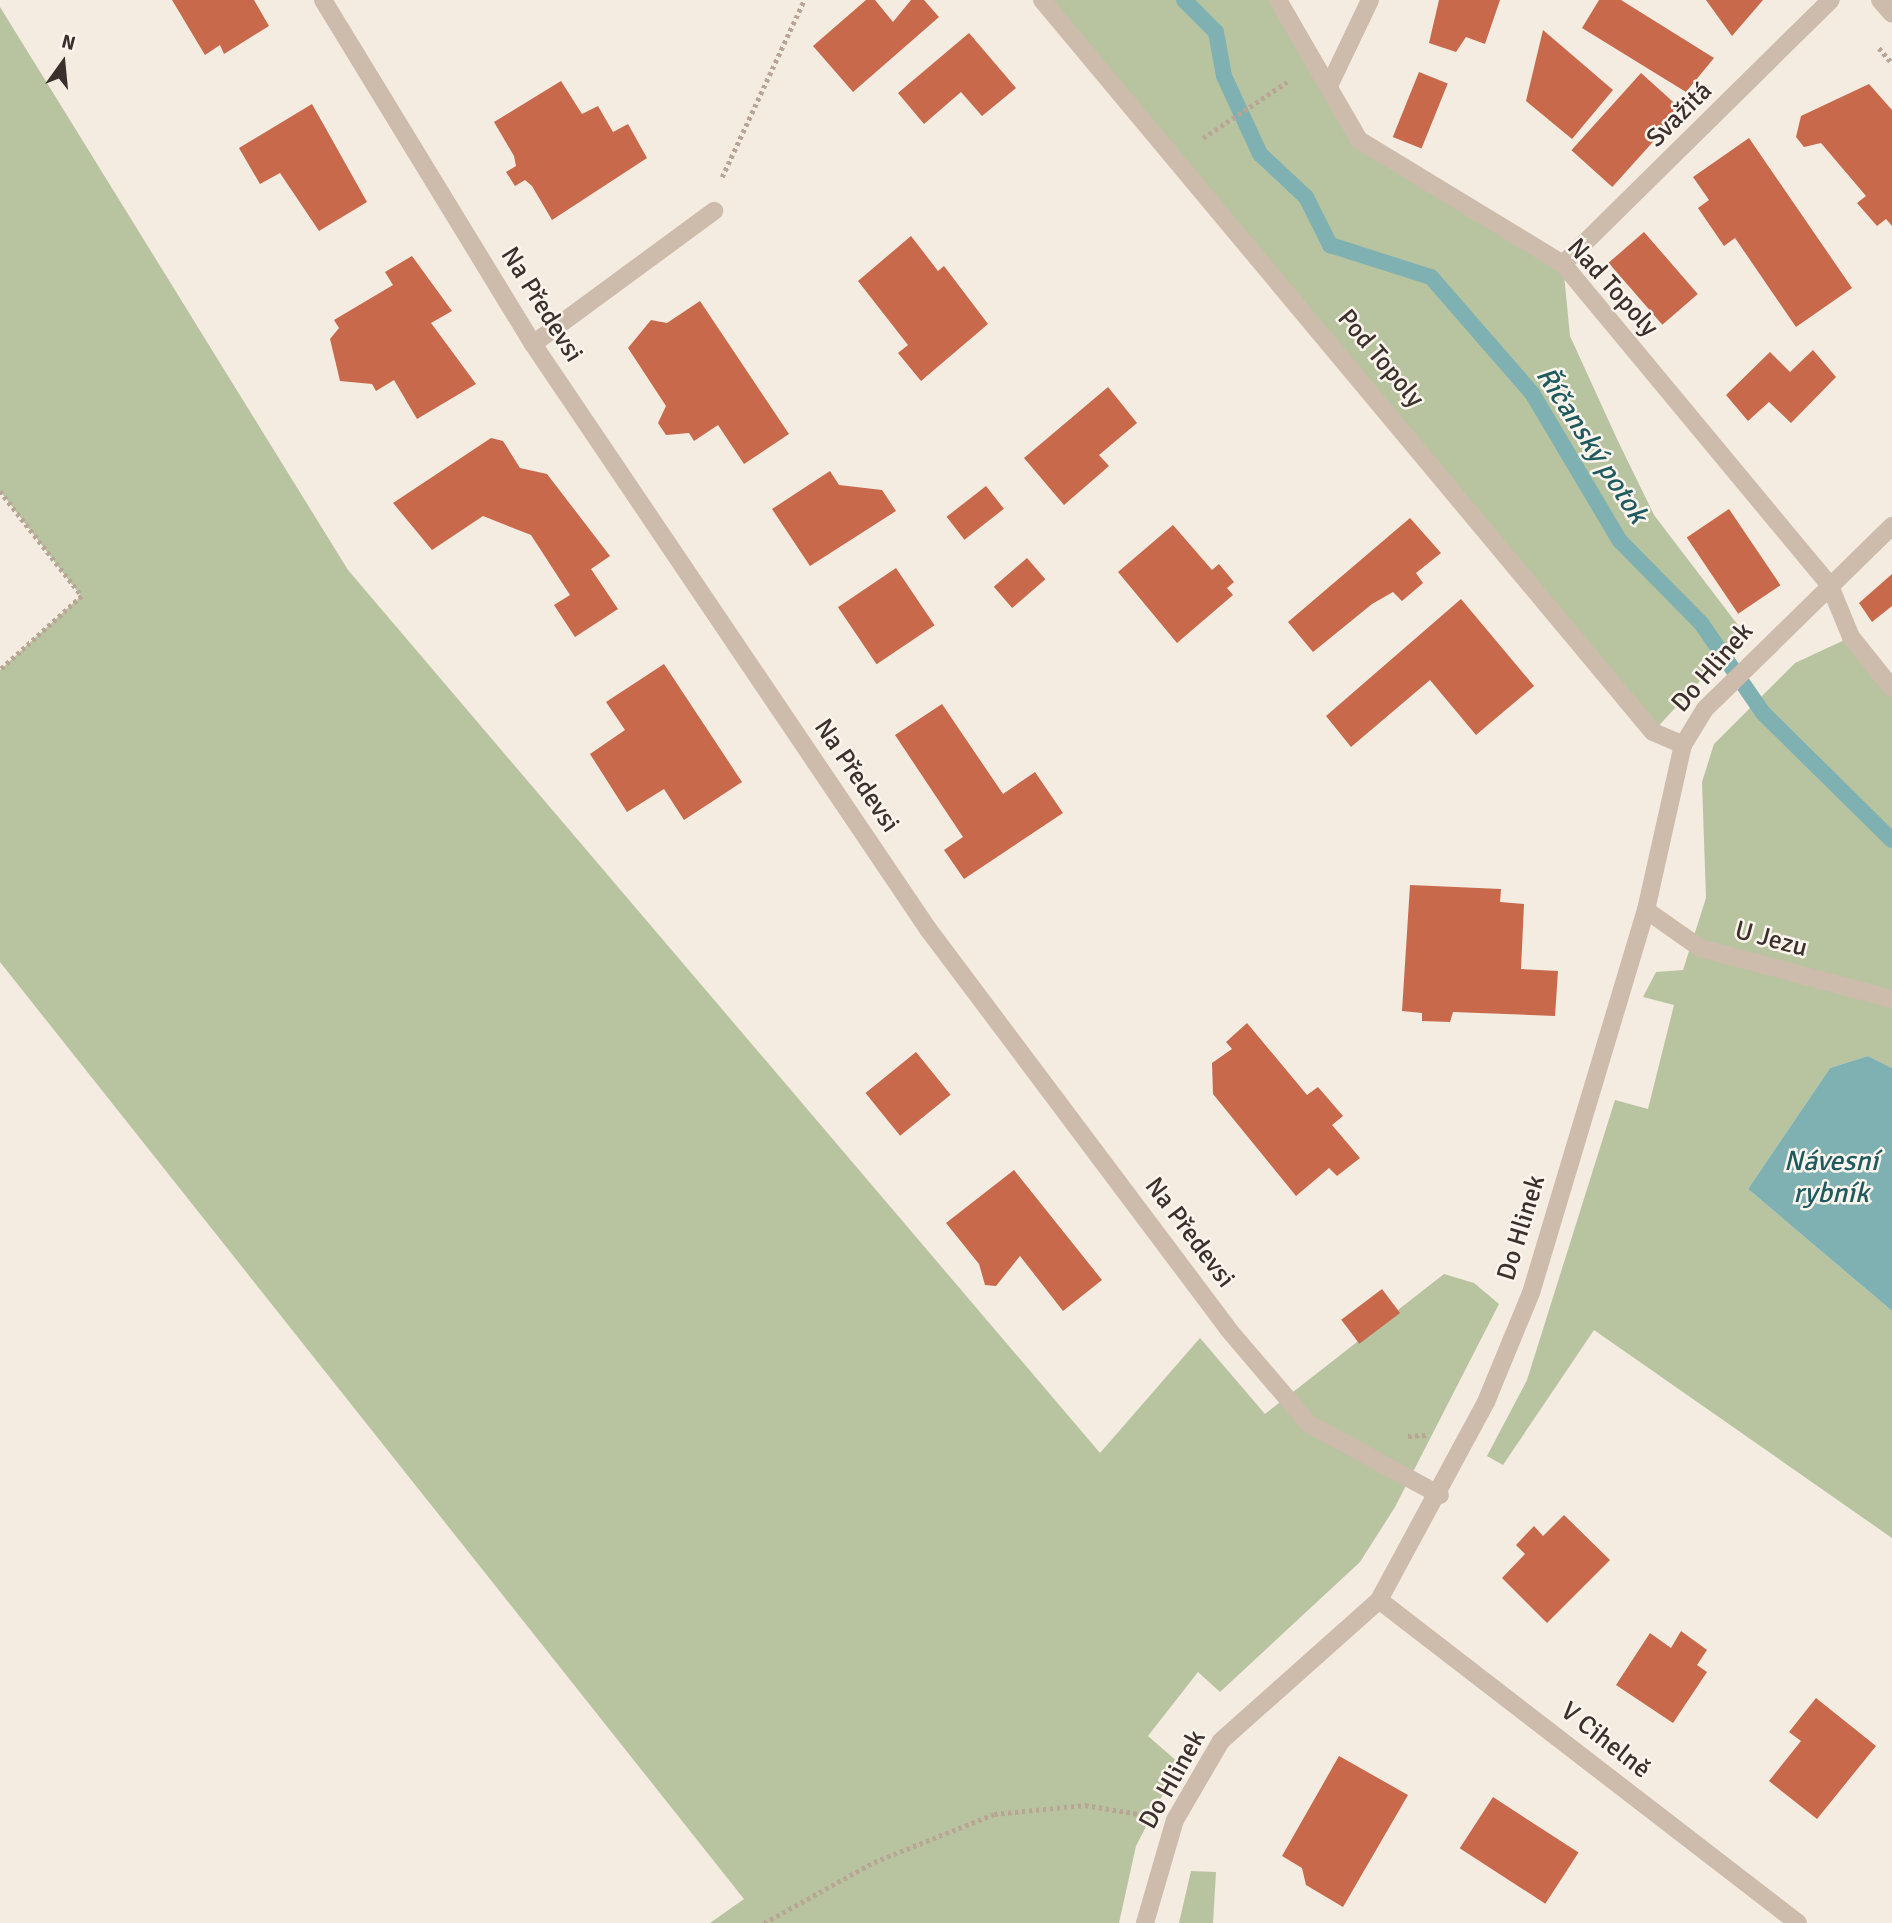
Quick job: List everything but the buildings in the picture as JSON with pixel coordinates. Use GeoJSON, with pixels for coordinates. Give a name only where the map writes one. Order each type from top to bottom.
{"type":"FeatureCollection","features":[{"type":"Feature","properties":{"kind":"street","name":"Na Předevsi"},"geometry":{"type":"LineString","coordinates":[[323,0],[533,344],[928,929],[1228,1329],[1309,1424],[1440,1495]]}},
{"type":"Feature","properties":{"kind":"street","name":"Pod Topoly"},"geometry":{"type":"LineString","coordinates":[[1042,0],[1653,732],[1682,745]]}},
{"type":"Feature","properties":{"kind":"street","name":"Nad Topoly"},"geometry":{"type":"LineString","coordinates":[[1278,0],[1359,140],[1563,264],[1830,586],[1851,637],[1892,688]]}},
{"type":"Feature","properties":{"kind":"street"},"geometry":{"type":"LineString","coordinates":[[1329,86],[1370,0]]}},
{"type":"Feature","properties":{"kind":"street","name":"Svažitá"},"geometry":{"type":"LineString","coordinates":[[1563,264],[1831,0]]}},
{"type":"Feature","properties":{"kind":"street"},"geometry":{"type":"LineString","coordinates":[[1880,0],[1892,14]]}},
{"type":"Feature","properties":{"kind":"street"},"geometry":{"type":"LineString","coordinates":[[533,344],[714,211]]}},
{"type":"Feature","properties":{"kind":"street","name":"Do Hlinek"},"geometry":{"type":"LineString","coordinates":[[1145,1923],[1175,1819],[1222,1741],[1379,1600],[1440,1495],[1531,1293],[1646,910],[1682,745],[1705,709],[1776,636],[1892,526]]}},
{"type":"Feature","properties":{"kind":"street","name":"U Jezu"},"geometry":{"type":"LineString","coordinates":[[1646,910],[1700,948],[1892,999]]}},
{"type":"Feature","properties":{"kind":"street","name":"V Cihelně"},"geometry":{"type":"LineString","coordinates":[[1379,1600],[1798,1923]]}},
{"type":"Feature","properties":{"kind":"path"},"geometry":{"type":"LineString","coordinates":[[714,211],[717,188],[804,0]]}},
{"type":"Feature","properties":{"kind":"path"},"geometry":{"type":"LineString","coordinates":[[1219,128],[1288,81]]}},
{"type":"Feature","properties":{"kind":"path"},"geometry":{"type":"LineString","coordinates":[[0,491],[82,596],[0,670]]}},
{"type":"Feature","properties":{"kind":"path"},"geometry":{"type":"LineString","coordinates":[[1400,1434],[1426,1435],[1437,1430]]}},
{"type":"Feature","properties":{"kind":"path"},"geometry":{"type":"LineString","coordinates":[[1404,1475],[1426,1435]]}},
{"type":"Feature","properties":{"kind":"path"},"geometry":{"type":"LineString","coordinates":[[764,1923],[874,1861],[994,1814],[1085,1805],[1175,1819]]}},
{"type":"Feature","properties":{"kind":"green space"},"geometry":{"type":"Polygon","coordinates":[[[1042,0],[1278,0],[1359,140],[1563,264],[1570,336],[1654,515],[1744,633],[1653,732],[1042,0]]]}},
{"type":"Feature","properties":{"kind":"green space"},"geometry":{"type":"Polygon","coordinates":[[[0,7],[348,570],[1100,1453],[1200,1338],[1265,1414],[1444,1274],[1474,1283],[1499,1304],[1395,1507],[1360,1562],[1220,1692],[1198,1672],[1148,1736],[1179,1763],[1136,1846],[1119,1923],[710,1923],[744,1899],[0,962],[0,670],[81,596],[0,491],[0,7]]]}},
{"type":"Feature","properties":{"kind":"green space"},"geometry":{"type":"Polygon","coordinates":[[[1851,637],[1892,688],[1892,1068],[1868,1056],[1830,1068],[1748,1189],[1892,1311],[1892,1538],[1594,1330],[1503,1465],[1487,1456],[1527,1380],[1615,1100],[1648,1109],[1674,1005],[1643,997],[1656,972],[1683,970],[1706,898],[1702,782],[1714,744],[1795,663],[1851,637]]]}},
{"type":"Feature","properties":{"kind":"green space"},"geometry":{"type":"Polygon","coordinates":[[[1191,1871],[1216,1872],[1213,1923],[1179,1923],[1191,1871]]]}},
{"type":"Feature","properties":{"kind":"water","name":"Návesní rybník"},"geometry":{"type":"Polygon","coordinates":[[[1868,1056],[1892,1068],[1892,1311],[1748,1189],[1830,1068],[1868,1056]]]}},
{"type":"Feature","properties":{"kind":"waterway","name":"Říčanský potok"},"geometry":{"type":"LineString","coordinates":[[1184,0],[1216,32],[1224,76],[1260,154],[1306,197],[1330,245],[1431,277],[1532,393],[1620,541],[1701,623],[1763,713],[1892,840]]}}]}
